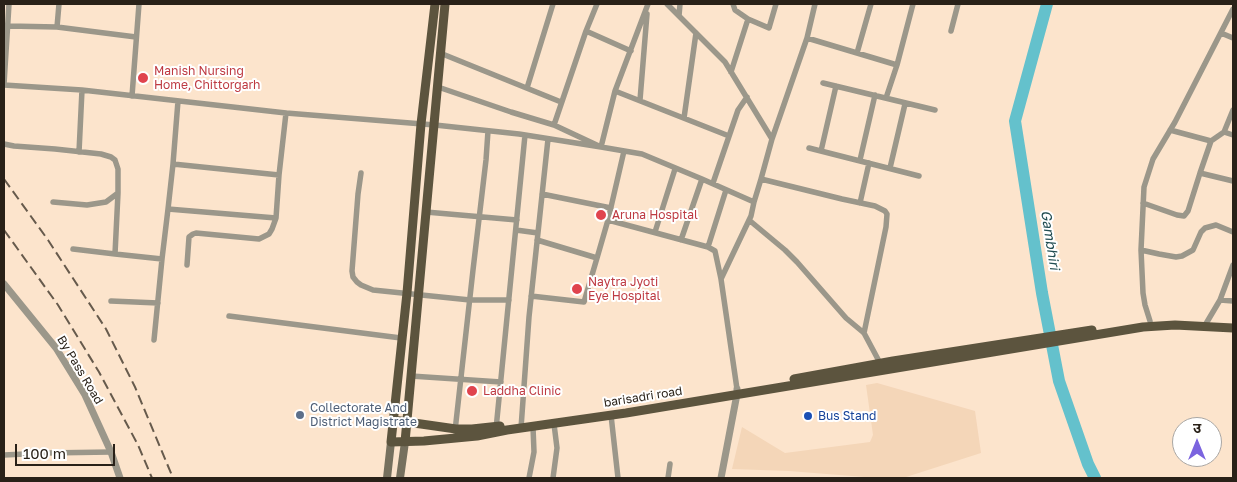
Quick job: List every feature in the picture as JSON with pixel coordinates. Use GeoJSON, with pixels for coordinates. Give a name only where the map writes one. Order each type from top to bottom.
{"type":"FeatureCollection","features":[{"type":"Feature","properties":{"kind":"main road"},"geometry":{"type":"LineString","coordinates":[[387,478],[407,293],[421,124],[435,4]]}},
{"type":"Feature","properties":{"kind":"main road"},"geometry":{"type":"LineString","coordinates":[[400,478],[407,421],[445,4]]}},
{"type":"Feature","properties":{"kind":"main road"},"geometry":{"type":"LineString","coordinates":[[896,364],[1150,321],[1168,321],[1175,326]]}},
{"type":"Feature","properties":{"kind":"main road"},"geometry":{"type":"LineString","coordinates":[[896,364],[1143,327],[1233,328]]}},
{"type":"Feature","properties":{"kind":"main road","name":"barisadri road"},"geometry":{"type":"LineString","coordinates":[[737,392],[880,363],[896,364]]}},
{"type":"Feature","properties":{"kind":"main road","name":"barisadri road"},"geometry":{"type":"LineString","coordinates":[[521,426],[533,427],[554,424],[896,364]]}},
{"type":"Feature","properties":{"kind":"main road","name":"barisadri road"},"geometry":{"type":"LineString","coordinates":[[455,434],[478,436],[496,430],[615,413]]}},
{"type":"Feature","properties":{"kind":"main road"},"geometry":{"type":"LineString","coordinates":[[393,420],[407,421],[455,434]]}},
{"type":"Feature","properties":{"kind":"main road","name":"barisadri road"},"geometry":{"type":"LineString","coordinates":[[391,442],[424,441],[472,429],[496,430]]}},
{"type":"Feature","properties":{"kind":"street"},"geometry":{"type":"LineString","coordinates":[[9,4],[4,85],[82,90],[286,113],[435,125],[525,135],[642,154],[754,202]]}},
{"type":"Feature","properties":{"kind":"street"},"geometry":{"type":"LineString","coordinates":[[57,27],[59,4]]}},
{"type":"Feature","properties":{"kind":"street"},"geometry":{"type":"LineString","coordinates":[[132,96],[139,4]]}},
{"type":"Feature","properties":{"kind":"street"},"geometry":{"type":"LineString","coordinates":[[527,88],[552,4]]}},
{"type":"Feature","properties":{"kind":"street"},"geometry":{"type":"LineString","coordinates":[[554,125],[597,4]]}},
{"type":"Feature","properties":{"kind":"street"},"geometry":{"type":"LineString","coordinates":[[667,4],[726,62],[772,139]]}},
{"type":"Feature","properties":{"kind":"street"},"geometry":{"type":"LineString","coordinates":[[679,16],[680,4]]}},
{"type":"Feature","properties":{"kind":"street"},"geometry":{"type":"LineString","coordinates":[[732,4],[735,10],[748,20],[769,28],[776,4]]}},
{"type":"Feature","properties":{"kind":"street"},"geometry":{"type":"LineString","coordinates":[[721,279],[751,216],[772,139],[807,38],[815,4]]}},
{"type":"Feature","properties":{"kind":"street"},"geometry":{"type":"LineString","coordinates":[[857,53],[871,4]]}},
{"type":"Feature","properties":{"kind":"street"},"geometry":{"type":"LineString","coordinates":[[886,98],[913,4]]}},
{"type":"Feature","properties":{"kind":"street"},"geometry":{"type":"LineString","coordinates":[[952,31],[958,4]]}},
{"type":"Feature","properties":{"kind":"street"},"geometry":{"type":"LineString","coordinates":[[601,147],[615,91],[648,5]]}},
{"type":"Feature","properties":{"kind":"street"},"geometry":{"type":"LineString","coordinates":[[640,100],[648,5]]}},
{"type":"Feature","properties":{"kind":"street"},"geometry":{"type":"LineString","coordinates":[[1150,321],[1143,293],[1144,187],[1153,159],[1233,9]]}},
{"type":"Feature","properties":{"kind":"street"},"geometry":{"type":"LineString","coordinates":[[731,72],[748,20]]}},
{"type":"Feature","properties":{"kind":"street"},"geometry":{"type":"LineString","coordinates":[[8,26],[57,27],[136,37]]}},
{"type":"Feature","properties":{"kind":"street"},"geometry":{"type":"LineString","coordinates":[[586,31],[631,51]]}},
{"type":"Feature","properties":{"kind":"street"},"geometry":{"type":"LineString","coordinates":[[684,118],[696,33]]}},
{"type":"Feature","properties":{"kind":"street"},"geometry":{"type":"LineString","coordinates":[[1221,33],[1233,38]]}},
{"type":"Feature","properties":{"kind":"street"},"geometry":{"type":"LineString","coordinates":[[807,38],[897,65]]}},
{"type":"Feature","properties":{"kind":"street"},"geometry":{"type":"LineString","coordinates":[[440,53],[561,102]]}},
{"type":"Feature","properties":{"kind":"street"},"geometry":{"type":"LineString","coordinates":[[823,83],[935,110]]}},
{"type":"Feature","properties":{"kind":"street"},"geometry":{"type":"LineString","coordinates":[[821,151],[836,86]]}},
{"type":"Feature","properties":{"kind":"street"},"geometry":{"type":"LineString","coordinates":[[438,87],[554,125],[601,147]]}},
{"type":"Feature","properties":{"kind":"street"},"geometry":{"type":"LineString","coordinates":[[79,152],[82,90]]}},
{"type":"Feature","properties":{"kind":"street"},"geometry":{"type":"LineString","coordinates":[[615,91],[729,136]]}},
{"type":"Feature","properties":{"kind":"street"},"geometry":{"type":"LineString","coordinates":[[860,160],[875,96]]}},
{"type":"Feature","properties":{"kind":"street"},"geometry":{"type":"LineString","coordinates":[[713,183],[738,110],[747,97]]}},
{"type":"Feature","properties":{"kind":"street"},"geometry":{"type":"LineString","coordinates":[[154,340],[178,101]]}},
{"type":"Feature","properties":{"kind":"street"},"geometry":{"type":"LineString","coordinates":[[890,168],[906,104]]}},
{"type":"Feature","properties":{"kind":"street"},"geometry":{"type":"LineString","coordinates":[[1143,202],[1184,216],[1188,211],[1210,141],[1224,132],[1233,110]]}},
{"type":"Feature","properties":{"kind":"street"},"geometry":{"type":"LineString","coordinates":[[187,265],[189,237],[196,232],[259,239],[268,234],[272,229],[276,218],[286,113]]}},
{"type":"Feature","properties":{"kind":"street"},"geometry":{"type":"LineString","coordinates":[[1170,130],[1210,141]]}},
{"type":"Feature","properties":{"kind":"street"},"geometry":{"type":"LineString","coordinates":[[455,434],[488,131]]}},
{"type":"Feature","properties":{"kind":"street"},"geometry":{"type":"LineString","coordinates":[[1224,132],[1233,134]]}},
{"type":"Feature","properties":{"kind":"street"},"geometry":{"type":"LineString","coordinates":[[496,430],[525,135]]}},
{"type":"Feature","properties":{"kind":"street"},"geometry":{"type":"LineString","coordinates":[[521,426],[548,139]]}},
{"type":"Feature","properties":{"kind":"street"},"geometry":{"type":"LineString","coordinates":[[4,144],[102,154],[115,160],[118,169],[115,254]]}},
{"type":"Feature","properties":{"kind":"street"},"geometry":{"type":"LineString","coordinates":[[810,148],[919,176]]}},
{"type":"Feature","properties":{"kind":"street"},"geometry":{"type":"LineString","coordinates":[[532,296],[584,302],[608,220],[624,151]]}},
{"type":"Feature","properties":{"kind":"street"},"geometry":{"type":"LineString","coordinates":[[860,203],[869,162]]}},
{"type":"Feature","properties":{"kind":"street"},"geometry":{"type":"LineString","coordinates":[[173,164],[279,174]]}},
{"type":"Feature","properties":{"kind":"street"},"geometry":{"type":"LineString","coordinates":[[655,232],[675,168]]}},
{"type":"Feature","properties":{"kind":"street"},"geometry":{"type":"LineString","coordinates":[[361,173],[352,271],[353,277],[360,285],[373,290],[470,300],[509,300]]}},
{"type":"Feature","properties":{"kind":"street"},"geometry":{"type":"LineString","coordinates":[[1200,173],[1233,180]]}},
{"type":"Feature","properties":{"kind":"street"},"geometry":{"type":"LineString","coordinates":[[681,240],[702,179]]}},
{"type":"Feature","properties":{"kind":"street"},"geometry":{"type":"LineString","coordinates":[[761,179],[881,208],[887,214],[864,333]]}},
{"type":"Feature","properties":{"kind":"street"},"geometry":{"type":"LineString","coordinates":[[708,247],[726,190]]}},
{"type":"Feature","properties":{"kind":"street"},"geometry":{"type":"LineString","coordinates":[[53,202],[87,205],[106,202],[118,193]]}},
{"type":"Feature","properties":{"kind":"street"},"geometry":{"type":"LineString","coordinates":[[542,194],[611,208]]}},
{"type":"Feature","properties":{"kind":"street"},"geometry":{"type":"LineString","coordinates":[[168,209],[276,218]]}},
{"type":"Feature","properties":{"kind":"street"},"geometry":{"type":"LineString","coordinates":[[426,212],[517,220]]}},
{"type":"Feature","properties":{"kind":"street"},"geometry":{"type":"LineString","coordinates":[[608,220],[708,247],[715,251],[721,279],[737,392],[721,478]]}},
{"type":"Feature","properties":{"kind":"street"},"geometry":{"type":"LineString","coordinates":[[749,220],[785,250],[846,318],[864,333],[880,363]]}},
{"type":"Feature","properties":{"kind":"street"},"geometry":{"type":"LineString","coordinates":[[1142,250],[1176,257],[1182,256],[1193,250],[1202,232],[1211,225],[1216,225],[1233,232]]}},
{"type":"Feature","properties":{"kind":"street"},"geometry":{"type":"LineString","coordinates":[[516,230],[538,233]]}},
{"type":"Feature","properties":{"kind":"street"},"geometry":{"type":"LineString","coordinates":[[537,240],[597,258]]}},
{"type":"Feature","properties":{"kind":"street"},"geometry":{"type":"LineString","coordinates":[[73,249],[162,259]]}},
{"type":"Feature","properties":{"kind":"street"},"geometry":{"type":"LineString","coordinates":[[1204,327],[1220,300],[1233,265]]}},
{"type":"Feature","properties":{"kind":"street","name":"By Pass Road"},"geometry":{"type":"LineString","coordinates":[[4,284],[56,348],[85,395],[111,452],[120,478]]}},
{"type":"Feature","properties":{"kind":"street"},"geometry":{"type":"LineString","coordinates":[[1220,300],[1233,301]]}},
{"type":"Feature","properties":{"kind":"street"},"geometry":{"type":"LineString","coordinates":[[112,301],[158,303]]}},
{"type":"Feature","properties":{"kind":"street"},"geometry":{"type":"LineString","coordinates":[[229,316],[402,338]]}},
{"type":"Feature","properties":{"kind":"street"},"geometry":{"type":"LineString","coordinates":[[411,376],[501,382]]}},
{"type":"Feature","properties":{"kind":"street"},"geometry":{"type":"LineString","coordinates":[[615,413],[618,478]]}},
{"type":"Feature","properties":{"kind":"street"},"geometry":{"type":"LineString","coordinates":[[553,478],[557,448],[554,424]]}},
{"type":"Feature","properties":{"kind":"street"},"geometry":{"type":"LineString","coordinates":[[530,478],[534,452],[533,427]]}},
{"type":"Feature","properties":{"kind":"street"},"geometry":{"type":"LineString","coordinates":[[4,456],[111,452]]}},
{"type":"Feature","properties":{"kind":"street"},"geometry":{"type":"LineString","coordinates":[[668,478],[670,464]]}},
{"type":"Feature","properties":{"kind":"shaded area"},"geometry":{"type":"Polygon","coordinates":[[[877,383],[975,411],[981,453],[903,478],[732,469],[742,427],[785,453],[870,442],[873,435],[866,385],[877,383]]]}},
{"type":"Feature","properties":{"kind":"waterway","name":"Gambhiri"},"geometry":{"type":"LineString","coordinates":[[1047,4],[1015,121],[1042,293],[1059,381],[1088,464],[1095,478]]}},
{"type":"Feature","properties":{"kind":"railway"},"geometry":{"type":"LineString","coordinates":[[4,179],[48,240],[106,329],[135,387],[173,478]]}},
{"type":"Feature","properties":{"kind":"railway"},"geometry":{"type":"LineString","coordinates":[[4,230],[58,305],[99,372],[138,445],[152,478]]}},
{"type":"Feature","properties":{"kind":"place","name":"Manish Nursing Home, Chittorgarh"},"geometry":{"type":"Point","coordinates":[143,78]}},
{"type":"Feature","properties":{"kind":"place","name":"Aruna Hospital"},"geometry":{"type":"Point","coordinates":[601,215]}},
{"type":"Feature","properties":{"kind":"place","name":"Naytra Jyoti Eye Hospital"},"geometry":{"type":"Point","coordinates":[577,289]}},
{"type":"Feature","properties":{"kind":"place","name":"Laddha Clinic"},"geometry":{"type":"Point","coordinates":[472,391]}},
{"type":"Feature","properties":{"kind":"place","name":"Collectorate And District Magistrate"},"geometry":{"type":"Point","coordinates":[300,415]}},
{"type":"Feature","properties":{"kind":"place","name":"Bus Stand"},"geometry":{"type":"Point","coordinates":[808,416]}}]}
